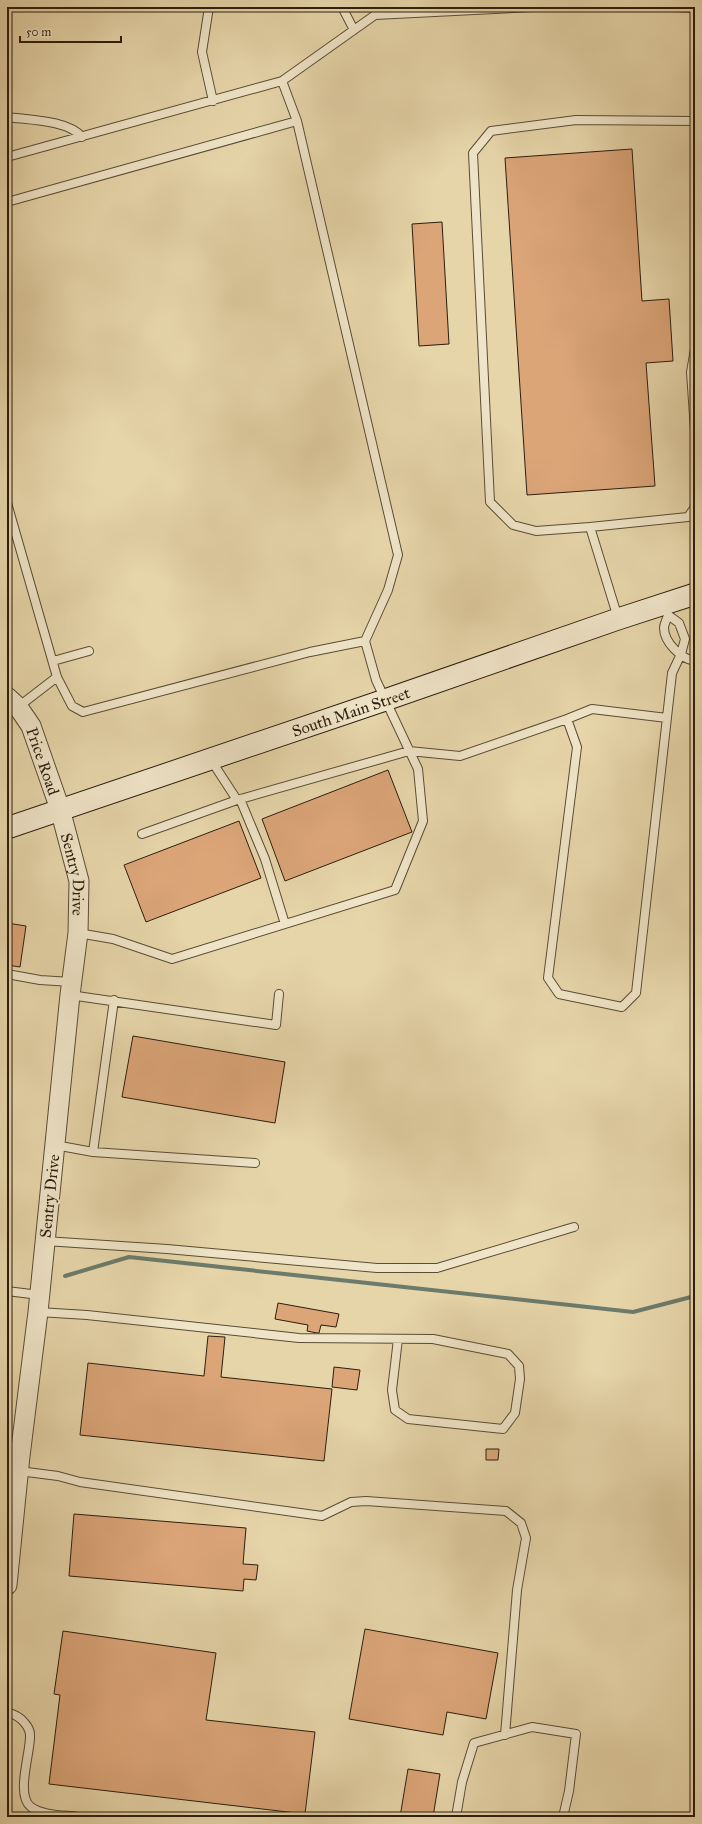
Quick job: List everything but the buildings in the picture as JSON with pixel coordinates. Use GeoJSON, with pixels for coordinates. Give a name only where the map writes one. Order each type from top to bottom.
{"type":"FeatureCollection","features":[{"type":"Feature","properties":{"kind":"main road","name":"South Main Street"},"geometry":{"type":"LineString","coordinates":[[7,828],[60,808],[211,759],[618,619],[666,610],[695,594]]}},
{"type":"Feature","properties":{"kind":"street","name":"Price Road"},"geometry":{"type":"LineString","coordinates":[[13,702],[31,726],[60,808]]}},
{"type":"Feature","properties":{"kind":"street","name":"Sentry Drive"},"geometry":{"type":"LineString","coordinates":[[7,1585],[18,1461],[39,1304],[54,1145],[78,933],[79,881],[60,808]]}},
{"type":"Feature","properties":{"kind":"lane"},"geometry":{"type":"LineString","coordinates":[[209,7],[202,52],[213,101]]}},
{"type":"Feature","properties":{"kind":"lane"},"geometry":{"type":"LineString","coordinates":[[342,7],[354,30]]}},
{"type":"Feature","properties":{"kind":"lane"},"geometry":{"type":"LineString","coordinates":[[7,157],[282,81],[375,15],[532,7]]}},
{"type":"Feature","properties":{"kind":"lane"},"geometry":{"type":"LineString","coordinates":[[675,7],[695,8]]}},
{"type":"Feature","properties":{"kind":"lane"},"geometry":{"type":"LineString","coordinates":[[78,933],[113,939],[172,959],[395,890],[423,820],[418,769],[376,680],[366,641],[388,590],[398,555],[296,121],[282,81]]}},
{"type":"Feature","properties":{"kind":"lane"},"geometry":{"type":"LineString","coordinates":[[7,117],[49,122],[76,130],[82,137]]}},
{"type":"Feature","properties":{"kind":"lane"},"geometry":{"type":"LineString","coordinates":[[695,120],[576,120],[491,131],[473,154],[490,502],[513,525],[536,531],[688,517],[695,507]]}},
{"type":"Feature","properties":{"kind":"lane"},"geometry":{"type":"LineString","coordinates":[[7,202],[296,121]]}},
{"type":"Feature","properties":{"kind":"lane"},"geometry":{"type":"LineString","coordinates":[[695,349],[691,372],[695,431]]}},
{"type":"Feature","properties":{"kind":"lane"},"geometry":{"type":"LineString","coordinates":[[7,503],[57,677],[72,706],[83,712],[310,652],[366,641]]}},
{"type":"Feature","properties":{"kind":"lane"},"geometry":{"type":"LineString","coordinates":[[590,527],[618,619]]}},
{"type":"Feature","properties":{"kind":"lane"},"geometry":{"type":"LineString","coordinates":[[567,719],[577,747],[548,978],[559,994],[622,1007],[636,993],[672,672],[681,654],[685,639],[679,622],[666,610]]}},
{"type":"Feature","properties":{"kind":"lane"},"geometry":{"type":"LineString","coordinates":[[666,610],[664,628],[670,647],[689,660],[695,661]]}},
{"type":"Feature","properties":{"kind":"lane"},"geometry":{"type":"LineString","coordinates":[[52,661],[89,651]]}},
{"type":"Feature","properties":{"kind":"lane"},"geometry":{"type":"LineString","coordinates":[[13,702],[57,677]]}},
{"type":"Feature","properties":{"kind":"lane"},"geometry":{"type":"LineString","coordinates":[[142,834],[238,799],[409,751],[460,756],[592,709],[668,718]]}},
{"type":"Feature","properties":{"kind":"lane"},"geometry":{"type":"LineString","coordinates":[[211,759],[238,799],[265,859],[285,924]]}},
{"type":"Feature","properties":{"kind":"lane"},"geometry":{"type":"LineString","coordinates":[[7,974],[40,980],[114,1000],[276,1025],[279,994]]}},
{"type":"Feature","properties":{"kind":"lane"},"geometry":{"type":"LineString","coordinates":[[93,1152],[114,1000]]}},
{"type":"Feature","properties":{"kind":"lane"},"geometry":{"type":"LineString","coordinates":[[54,1145],[93,1152],[255,1163]]}},
{"type":"Feature","properties":{"kind":"lane"},"geometry":{"type":"LineString","coordinates":[[45,1241],[167,1248],[377,1268],[437,1268],[574,1227]]}},
{"type":"Feature","properties":{"kind":"lane"},"geometry":{"type":"LineString","coordinates":[[7,1291],[39,1304],[87,1315],[299,1338],[433,1339],[508,1354],[519,1366],[520,1379],[515,1413],[503,1429],[408,1420],[395,1410],[392,1390],[398,1339]]}},
{"type":"Feature","properties":{"kind":"lane"},"geometry":{"type":"LineString","coordinates":[[18,1461],[58,1476],[80,1482],[322,1516],[351,1502],[366,1501],[506,1511],[522,1523],[526,1538],[517,1590],[505,1735]]}},
{"type":"Feature","properties":{"kind":"lane"},"geometry":{"type":"LineString","coordinates":[[7,1713],[18,1717],[26,1724],[30,1733],[24,1785],[26,1799],[31,1807],[43,1812],[80,1817]]}},
{"type":"Feature","properties":{"kind":"lane"},"geometry":{"type":"LineString","coordinates":[[456,1817],[462,1782],[474,1743],[532,1728],[576,1734],[569,1791],[563,1817]]}},
{"type":"Feature","properties":{"kind":"waterway"},"geometry":{"type":"LineString","coordinates":[[65,1276],[129,1257],[633,1312],[695,1296]]}}]}
